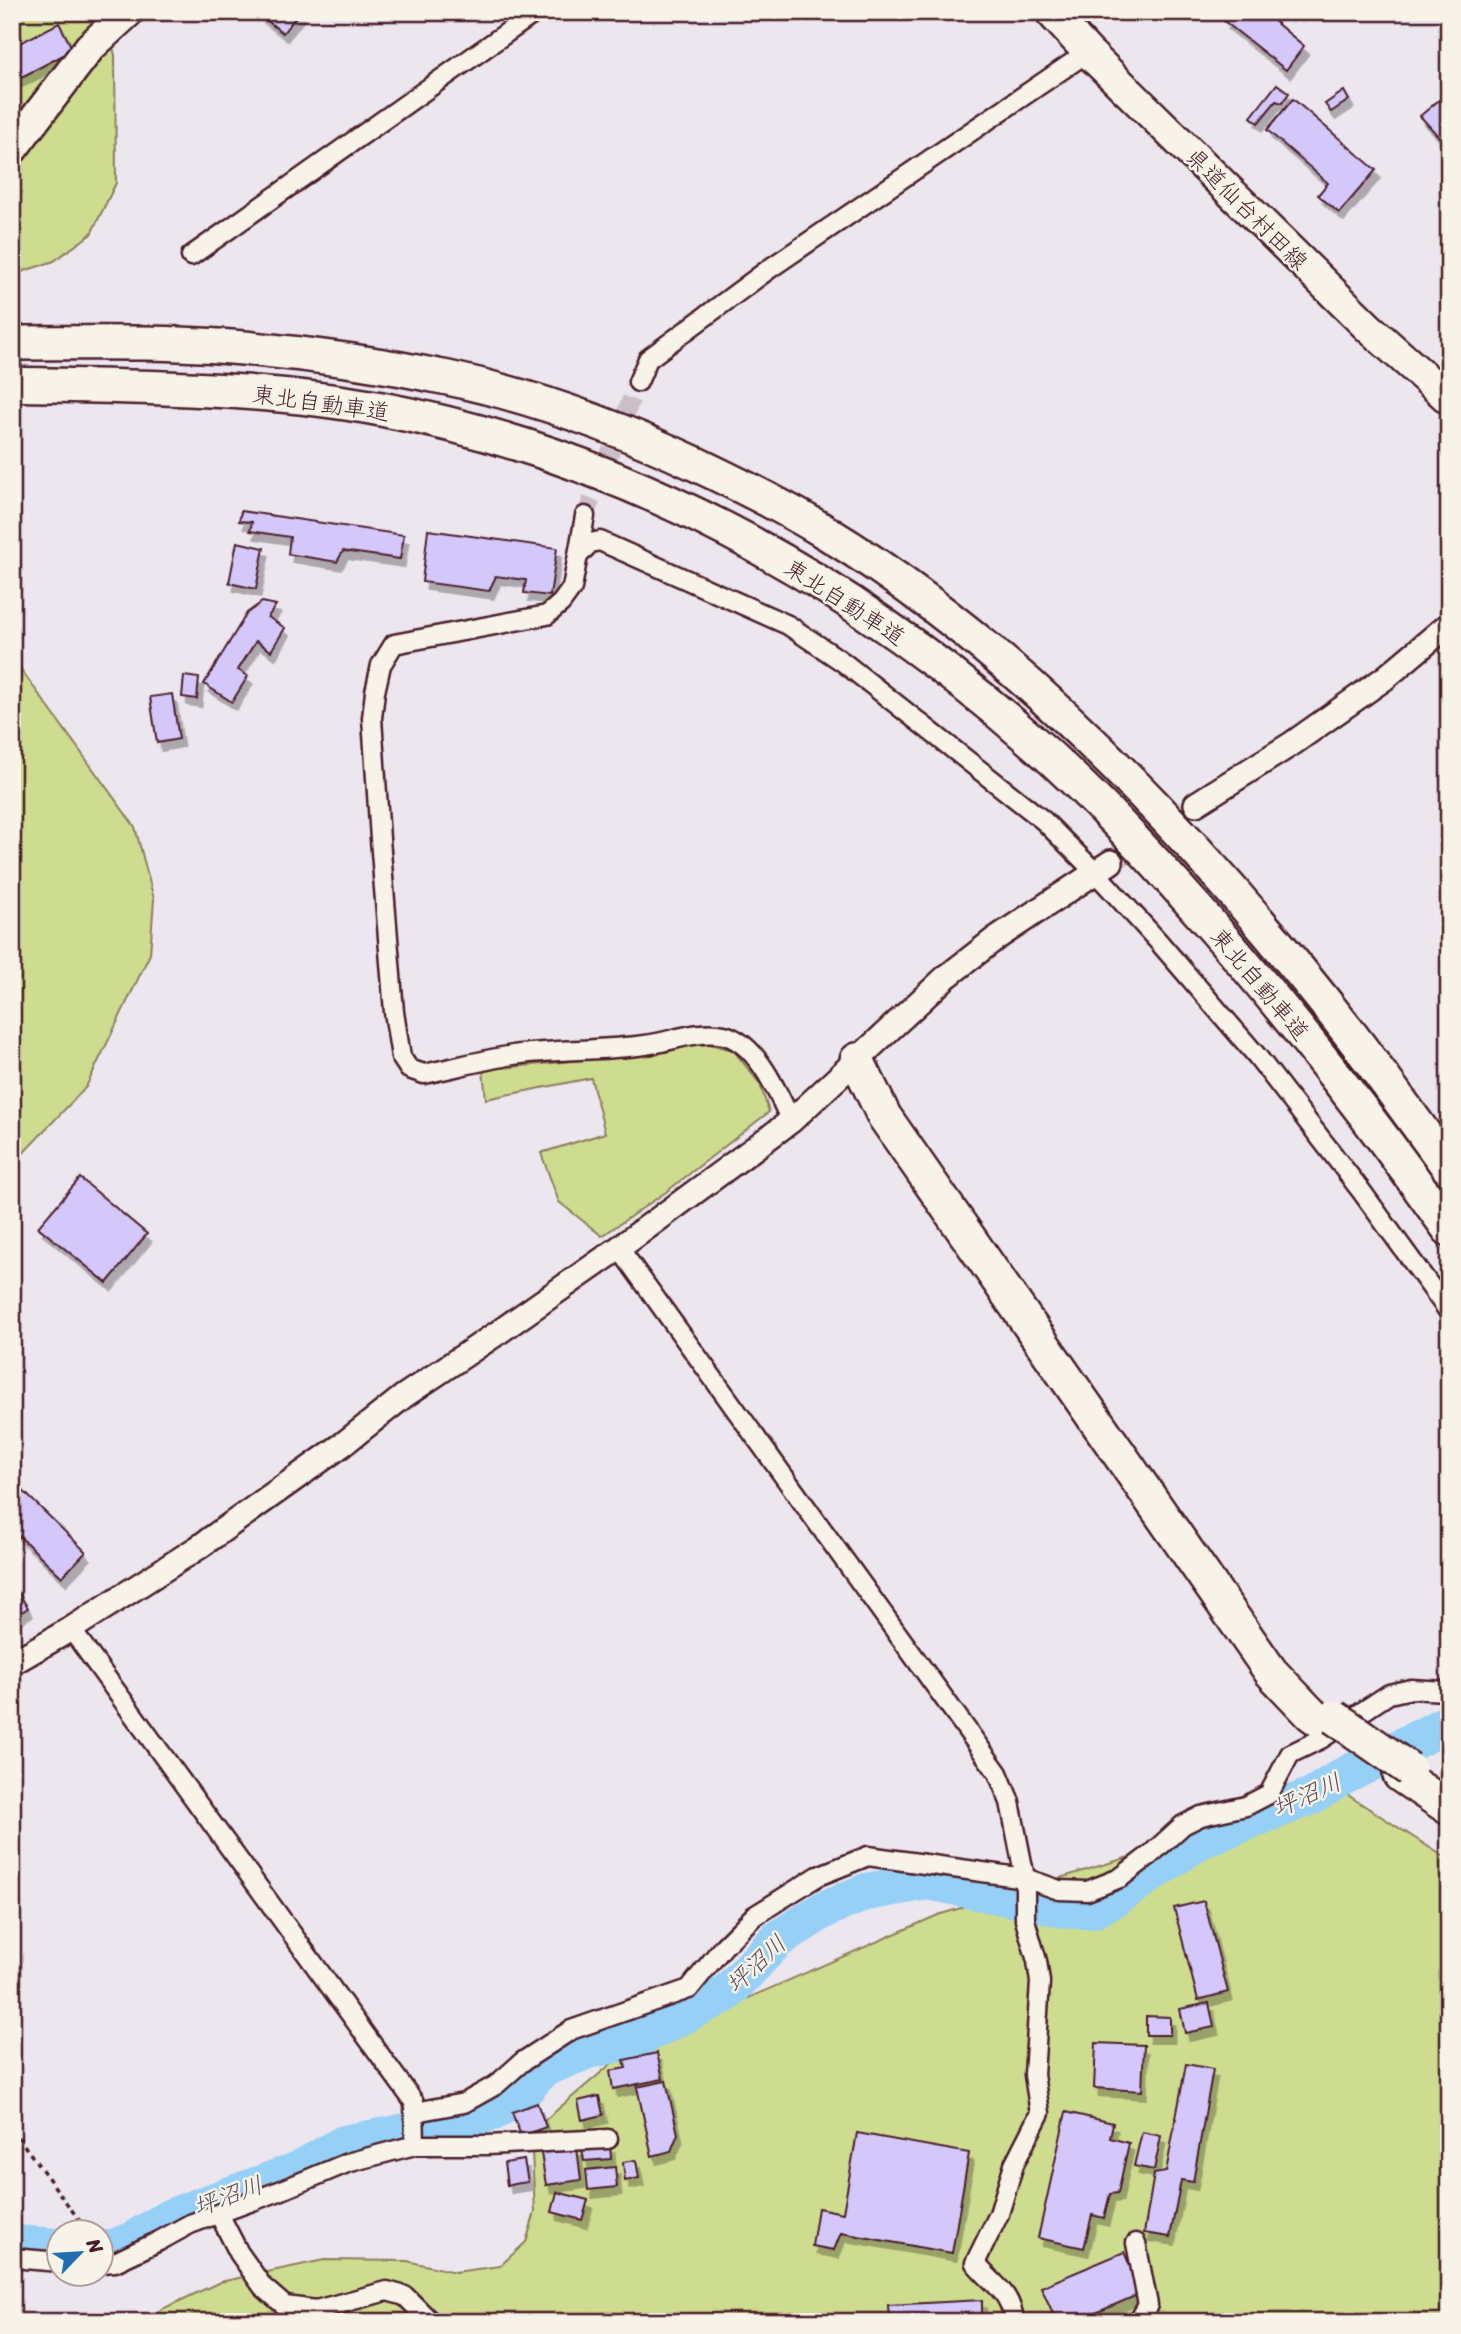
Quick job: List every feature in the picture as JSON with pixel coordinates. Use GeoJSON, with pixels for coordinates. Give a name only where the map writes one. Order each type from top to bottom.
{"type":"FeatureCollection","features":[{"type":"Feature","properties":{"kind":"highway","name":"東北自動車道"},"geometry":{"type":"LineString","coordinates":[[12,343],[227,346],[306,354],[451,379],[518,396],[661,447],[752,491],[827,533],[887,572],[998,659],[1126,777],[1191,846],[1271,938],[1350,1034],[1449,1168]]}},
{"type":"Feature","properties":{"kind":"highway","name":"東北自動車道"},"geometry":{"type":"LineString","coordinates":[[12,384],[180,387],[293,395],[382,409],[466,428],[557,456],[639,487],[799,569],[885,625],[959,681],[1032,741],[1105,810],[1247,966],[1335,1076],[1449,1229]]}},
{"type":"Feature","properties":{"kind":"highway"},"geometry":{"type":"LineString","coordinates":[[857,1060],[909,1116],[1278,1662],[1330,1720],[1405,1772],[1449,1808]]}},
{"type":"Feature","properties":{"kind":"highway"},"geometry":{"type":"LineString","coordinates":[[1405,1772],[1449,1793]]}},
{"type":"Feature","properties":{"kind":"main road"},"geometry":{"type":"LineString","coordinates":[[12,149],[90,47],[128,12]]}},
{"type":"Feature","properties":{"kind":"main road","name":"県道仙台村田線"},"geometry":{"type":"LineString","coordinates":[[1051,12],[1088,52],[1368,327],[1449,398]]}},
{"type":"Feature","properties":{"kind":"street"},"geometry":{"type":"LineString","coordinates":[[191,256],[536,12]]}},
{"type":"Feature","properties":{"kind":"street"},"geometry":{"type":"LineString","coordinates":[[638,382],[648,359],[769,269],[1088,52]]}},
{"type":"Feature","properties":{"kind":"street"},"geometry":{"type":"LineString","coordinates":[[585,516],[572,588],[561,603],[547,615],[394,644],[381,664],[372,718],[394,1012],[401,1057],[409,1069],[424,1073],[513,1055],[648,1045],[698,1034],[724,1035],[743,1044],[758,1061],[779,1094],[791,1121]]}},
{"type":"Feature","properties":{"kind":"street"},"geometry":{"type":"LineString","coordinates":[[579,555],[590,543],[600,541],[788,625],[843,662],[1103,867],[1258,1056],[1449,1312]]}},
{"type":"Feature","properties":{"kind":"street"},"geometry":{"type":"LineString","coordinates":[[1196,804],[1293,743],[1385,678],[1449,624]]}},
{"type":"Feature","properties":{"kind":"street"},"geometry":{"type":"LineString","coordinates":[[12,1662],[71,1629],[199,1547],[342,1445],[404,1396],[619,1248],[791,1121],[944,978],[995,939],[1103,867]]}},
{"type":"Feature","properties":{"kind":"street"},"geometry":{"type":"LineString","coordinates":[[619,1248],[998,1773],[1010,1802],[1025,1893],[1025,1920],[1040,1982],[1034,2062],[1040,2113],[1014,2164],[999,2214],[975,2263],[1007,2297],[1014,2322]]}},
{"type":"Feature","properties":{"kind":"street"},"geometry":{"type":"LineString","coordinates":[[71,1629],[414,2102],[415,2129]]}},
{"type":"Feature","properties":{"kind":"street"},"geometry":{"type":"LineString","coordinates":[[116,2262],[190,2224],[347,2163],[415,2129],[496,2085],[522,2062],[571,2030],[689,1989],[724,1946],[754,1916],[818,1876],[868,1856],[1025,1893],[1059,1889],[1087,1891],[1120,1878],[1183,1825],[1200,1816],[1246,1806],[1269,1794],[1290,1754],[1321,1739],[1389,1694],[1411,1689],[1449,1689]]}},
{"type":"Feature","properties":{"kind":"street"},"geometry":{"type":"LineString","coordinates":[[415,2129],[486,2145],[608,2139]]}},
{"type":"Feature","properties":{"kind":"street"},"geometry":{"type":"LineString","coordinates":[[219,2214],[239,2253],[263,2287],[285,2306],[316,2310],[387,2291],[405,2296],[431,2322]]}},
{"type":"Feature","properties":{"kind":"street"},"geometry":{"type":"LineString","coordinates":[[1136,2243],[1148,2305],[1138,2322]]}},
{"type":"Feature","properties":{"kind":"street"},"geometry":{"type":"LineString","coordinates":[[12,2258],[46,2261]]}},
{"type":"Feature","properties":{"kind":"path"},"geometry":{"type":"LineString","coordinates":[[12,2129],[78,2218]]}},
{"type":"Feature","properties":{"kind":"green space"},"geometry":{"type":"Polygon","coordinates":[[[12,12],[103,12],[115,55],[116,183],[91,234],[54,261],[12,275],[12,12]]]}},
{"type":"Feature","properties":{"kind":"green space"},"geometry":{"type":"Polygon","coordinates":[[[12,657],[135,827],[154,899],[150,954],[86,1087],[12,1165],[12,657]]]}},
{"type":"Feature","properties":{"kind":"green space"},"geometry":{"type":"Polygon","coordinates":[[[709,1044],[733,1050],[760,1084],[769,1112],[666,1192],[602,1236],[559,1202],[541,1153],[605,1133],[591,1078],[486,1099],[483,1070],[709,1044]]]}},
{"type":"Feature","properties":{"kind":"green space"},"geometry":{"type":"Polygon","coordinates":[[[1343,1792],[1449,1860],[1449,2322],[142,2322],[158,2311],[220,2282],[324,2260],[407,2261],[455,2272],[500,2266],[526,2242],[535,2212],[531,2132],[618,2058],[938,1915],[1343,1792]]]}},
{"type":"Feature","properties":{"kind":"building"},"geometry":{"type":"Polygon","coordinates":[[[256,12],[300,12],[283,33],[256,12]]]}},
{"type":"Feature","properties":{"kind":"building"},"geometry":{"type":"Polygon","coordinates":[[[1231,12],[1263,12],[1304,46],[1286,70],[1224,21],[1231,12]]]}},
{"type":"Feature","properties":{"kind":"building"},"geometry":{"type":"Polygon","coordinates":[[[59,23],[73,50],[12,82],[12,47],[59,23]]]}},
{"type":"Feature","properties":{"kind":"building"},"geometry":{"type":"Polygon","coordinates":[[[1277,84],[1289,93],[1282,103],[1276,101],[1258,123],[1251,117],[1277,84]]]}},
{"type":"Feature","properties":{"kind":"building"},"geometry":{"type":"Polygon","coordinates":[[[1344,91],[1349,100],[1331,112],[1325,104],[1344,91]]]}},
{"type":"Feature","properties":{"kind":"building"},"geometry":{"type":"Polygon","coordinates":[[[1293,99],[1376,170],[1339,213],[1318,195],[1328,183],[1267,130],[1293,99]]]}},
{"type":"Feature","properties":{"kind":"building"},"geometry":{"type":"Polygon","coordinates":[[[1439,100],[1449,111],[1449,148],[1420,116],[1439,100]]]}},
{"type":"Feature","properties":{"kind":"building"},"geometry":{"type":"Polygon","coordinates":[[[241,511],[404,535],[400,559],[343,551],[337,562],[288,554],[290,537],[250,531],[252,522],[239,521],[241,511]]]}},
{"type":"Feature","properties":{"kind":"building"},"geometry":{"type":"Polygon","coordinates":[[[428,530],[557,548],[550,596],[524,593],[526,580],[496,576],[489,591],[422,582],[428,530]]]}},
{"type":"Feature","properties":{"kind":"building"},"geometry":{"type":"Polygon","coordinates":[[[237,542],[264,548],[256,589],[229,583],[237,542]]]}},
{"type":"Feature","properties":{"kind":"building"},"geometry":{"type":"Polygon","coordinates":[[[262,602],[276,605],[268,617],[285,628],[271,651],[256,641],[238,670],[248,676],[232,702],[204,684],[247,613],[262,602]]]}},
{"type":"Feature","properties":{"kind":"building"},"geometry":{"type":"Polygon","coordinates":[[[184,676],[199,678],[197,699],[182,697],[184,676]]]}},
{"type":"Feature","properties":{"kind":"building"},"geometry":{"type":"Polygon","coordinates":[[[172,694],[179,739],[157,743],[150,697],[172,694]]]}},
{"type":"Feature","properties":{"kind":"building"},"geometry":{"type":"Polygon","coordinates":[[[80,1178],[147,1234],[107,1283],[38,1227],[80,1178]]]}},
{"type":"Feature","properties":{"kind":"building"},"geometry":{"type":"Polygon","coordinates":[[[15,1483],[86,1552],[62,1577],[12,1529],[12,1487],[15,1483]]]}},
{"type":"Feature","properties":{"kind":"building"},"geometry":{"type":"Polygon","coordinates":[[[12,1583],[28,1608],[12,1618],[12,1583]]]}},
{"type":"Feature","properties":{"kind":"building"},"geometry":{"type":"Polygon","coordinates":[[[1204,1901],[1228,1992],[1198,2000],[1174,1908],[1204,1901]]]}},
{"type":"Feature","properties":{"kind":"building"},"geometry":{"type":"Polygon","coordinates":[[[1209,2003],[1214,2027],[1185,2033],[1180,2009],[1209,2003]]]}},
{"type":"Feature","properties":{"kind":"building"},"geometry":{"type":"Polygon","coordinates":[[[1146,2016],[1170,2017],[1170,2035],[1146,2035],[1146,2016]]]}},
{"type":"Feature","properties":{"kind":"building"},"geometry":{"type":"Polygon","coordinates":[[[1096,2043],[1144,2045],[1142,2091],[1094,2088],[1096,2043]]]}},
{"type":"Feature","properties":{"kind":"building"},"geometry":{"type":"Polygon","coordinates":[[[657,2053],[663,2079],[613,2089],[610,2071],[626,2068],[624,2060],[657,2053]]]}},
{"type":"Feature","properties":{"kind":"building"},"geometry":{"type":"Polygon","coordinates":[[[1186,2064],[1213,2069],[1193,2182],[1181,2180],[1170,2237],[1144,2233],[1154,2174],[1166,2172],[1186,2064]]]}},
{"type":"Feature","properties":{"kind":"building"},"geometry":{"type":"Polygon","coordinates":[[[666,2081],[678,2134],[671,2151],[652,2156],[637,2087],[666,2081]]]}},
{"type":"Feature","properties":{"kind":"building"},"geometry":{"type":"Polygon","coordinates":[[[599,2096],[603,2115],[582,2120],[578,2101],[599,2096]]]}},
{"type":"Feature","properties":{"kind":"building"},"geometry":{"type":"Polygon","coordinates":[[[537,2103],[546,2127],[521,2136],[512,2112],[537,2103]]]}},
{"type":"Feature","properties":{"kind":"building"},"geometry":{"type":"Polygon","coordinates":[[[1066,2112],[1113,2123],[1110,2138],[1129,2143],[1118,2193],[1110,2194],[1104,2218],[1092,2215],[1084,2248],[1038,2238],[1066,2112]]]}},
{"type":"Feature","properties":{"kind":"building"},"geometry":{"type":"Polygon","coordinates":[[[1142,2132],[1161,2136],[1154,2170],[1134,2166],[1142,2132]]]}},
{"type":"Feature","properties":{"kind":"building"},"geometry":{"type":"Polygon","coordinates":[[[857,2133],[969,2153],[952,2253],[841,2233],[834,2250],[812,2246],[818,2208],[843,2213],[857,2133]]]}},
{"type":"Feature","properties":{"kind":"building"},"geometry":{"type":"Polygon","coordinates":[[[610,2145],[611,2159],[584,2161],[582,2148],[610,2145]]]}},
{"type":"Feature","properties":{"kind":"building"},"geometry":{"type":"Polygon","coordinates":[[[577,2148],[581,2180],[546,2185],[541,2153],[577,2148]]]}},
{"type":"Feature","properties":{"kind":"building"},"geometry":{"type":"Polygon","coordinates":[[[524,2160],[528,2182],[507,2185],[504,2163],[524,2160]]]}},
{"type":"Feature","properties":{"kind":"building"},"geometry":{"type":"Polygon","coordinates":[[[636,2160],[639,2178],[625,2181],[623,2162],[636,2160]]]}},
{"type":"Feature","properties":{"kind":"building"},"geometry":{"type":"Polygon","coordinates":[[[615,2167],[617,2187],[588,2190],[586,2170],[615,2167]]]}},
{"type":"Feature","properties":{"kind":"building"},"geometry":{"type":"Polygon","coordinates":[[[557,2192],[588,2200],[582,2220],[552,2212],[557,2192]]]}},
{"type":"Feature","properties":{"kind":"building"},"geometry":{"type":"Polygon","coordinates":[[[1124,2252],[1142,2293],[1075,2322],[1057,2322],[1041,2287],[1124,2252]]]}},
{"type":"Feature","properties":{"kind":"building"},"geometry":{"type":"Polygon","coordinates":[[[982,2300],[982,2322],[889,2322],[888,2305],[982,2300]]]}},
{"type":"Feature","properties":{"kind":"waterway","name":"坪沼川"},"geometry":{"type":"LineString","coordinates":[[116,2247],[171,2217],[299,2170],[344,2144],[449,2124],[493,2112],[520,2095],[542,2069],[588,2050],[635,2040],[727,1993],[777,1940],[825,1909],[866,1892],[928,1881],[1069,1910],[1093,1910],[1114,1899],[1200,1840],[1312,1796],[1342,1777],[1449,1723]]}},
{"type":"Feature","properties":{"kind":"waterway","name":"坪沼川"},"geometry":{"type":"LineString","coordinates":[[12,2244],[46,2246]]}},
{"type":"Feature","properties":{"kind":"tunnel"},"geometry":{"type":"LineString","coordinates":[[585,516],[638,382]]}},
{"type":"Feature","properties":{"kind":"tunnel"},"geometry":{"type":"LineString","coordinates":[[1111,862],[1196,804]]}}]}
